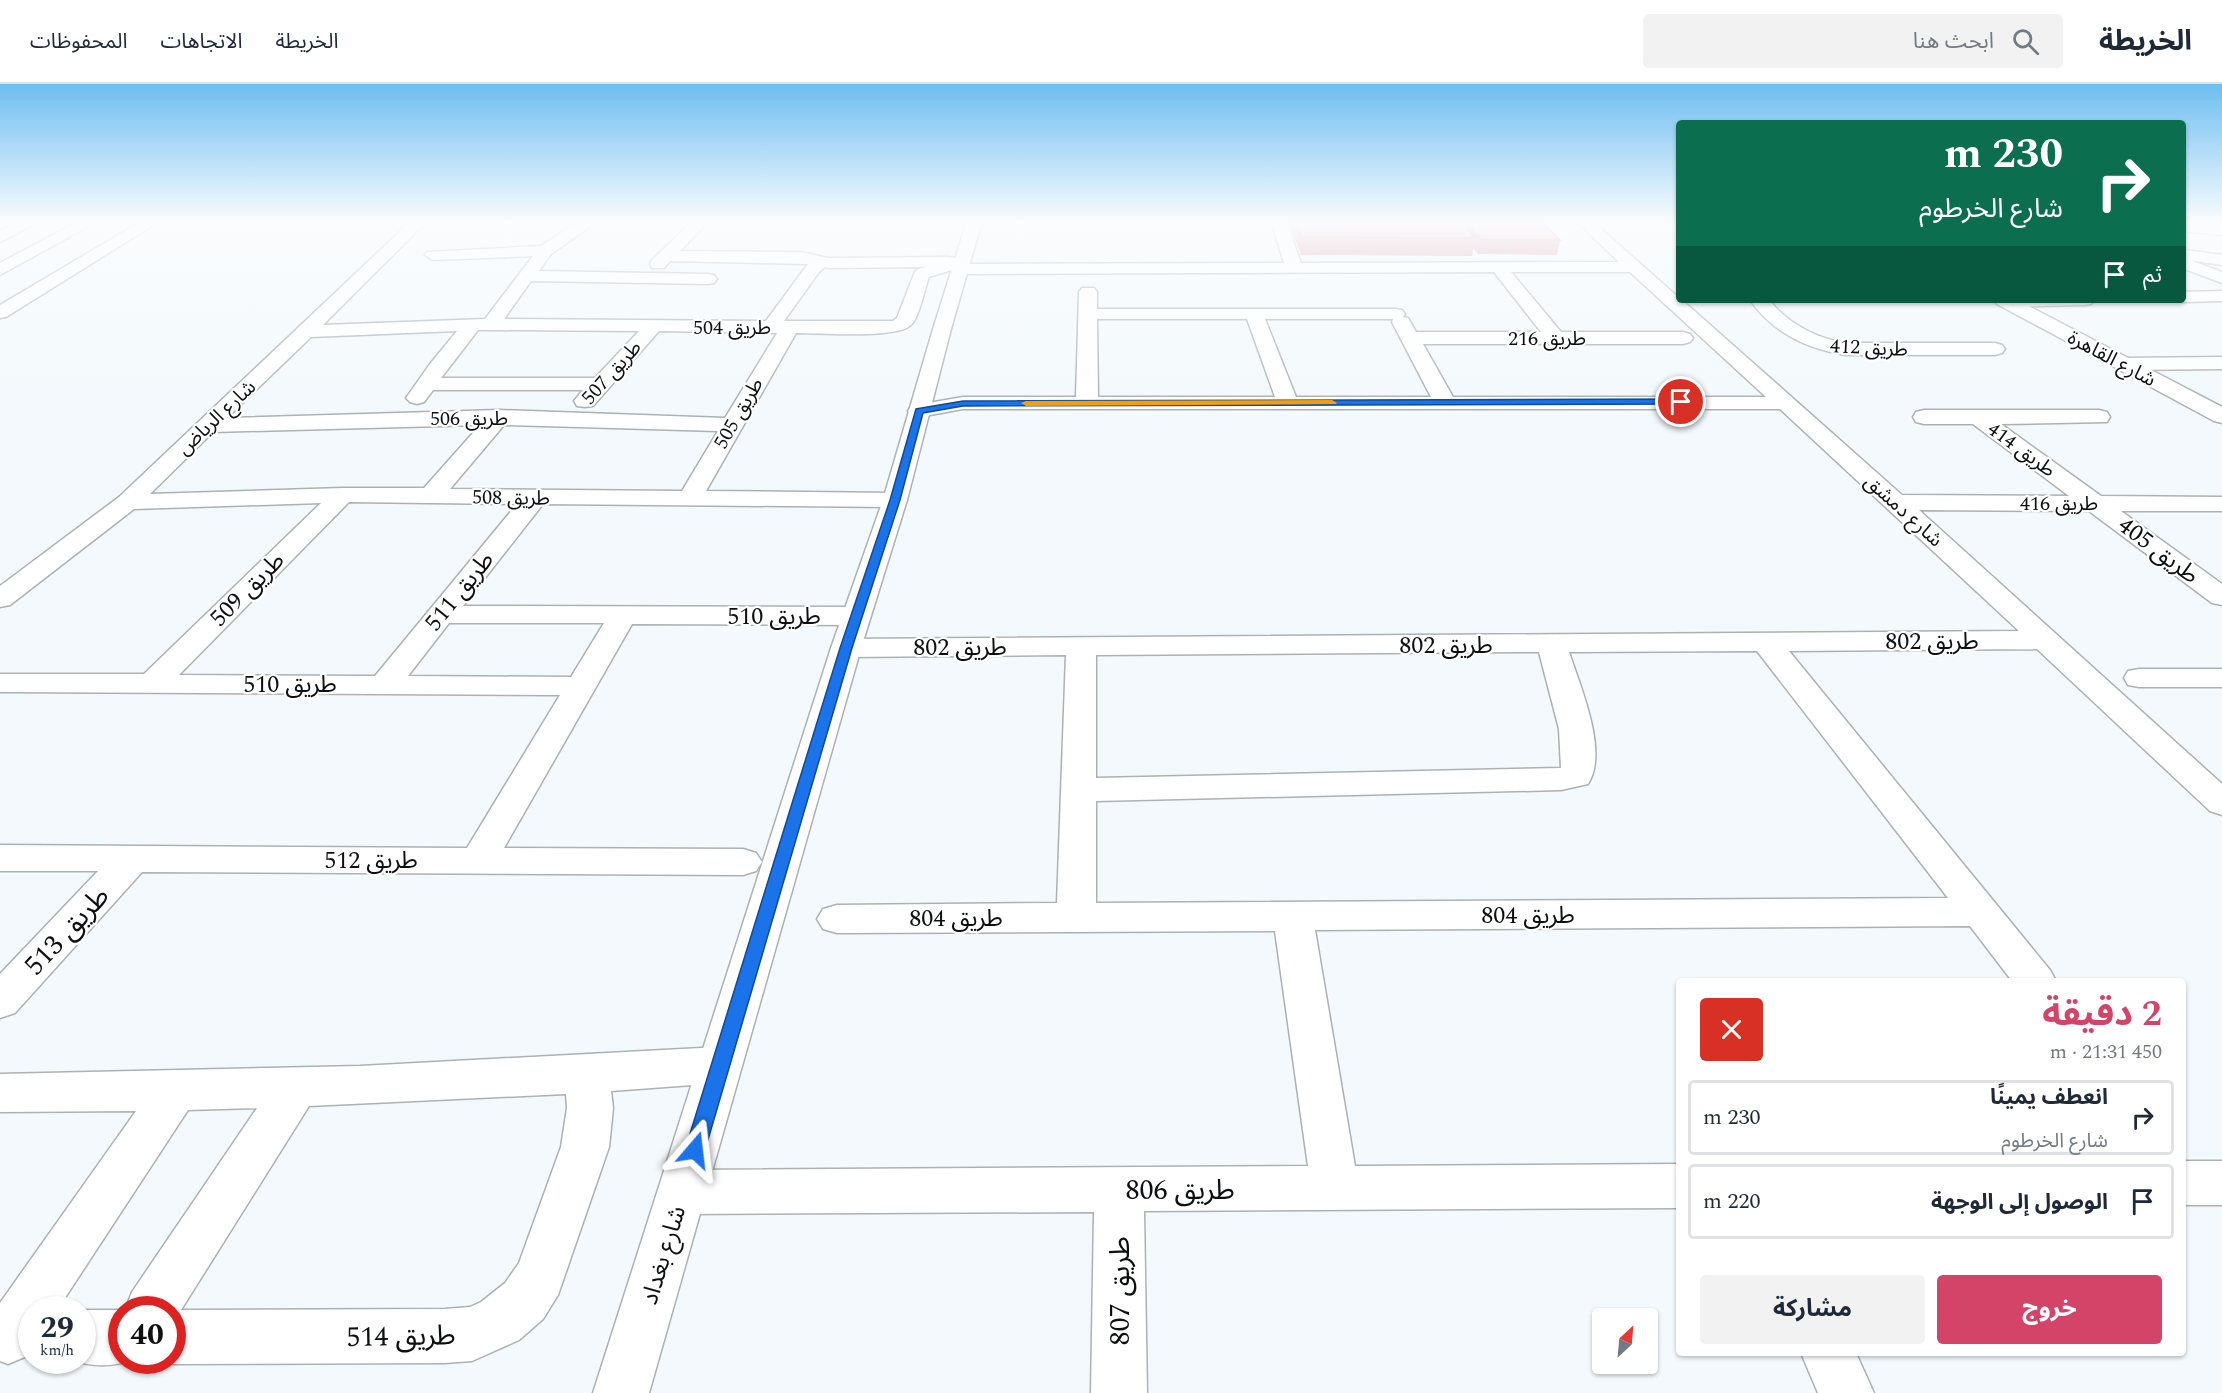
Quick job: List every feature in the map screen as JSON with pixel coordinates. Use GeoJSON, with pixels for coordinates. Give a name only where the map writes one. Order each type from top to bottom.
{"type":"FeatureCollection","features":[{"type":"Feature","properties":{"kind":"street"},"geometry":{"type":"LineString","coordinates":[[0,314],[53,282]]}},
{"type":"Feature","properties":{"kind":"street","name":"شارع الرياض"},"geometry":{"type":"LineString","coordinates":[[0,599],[128,502],[358,282]]}},
{"type":"Feature","properties":{"kind":"street"},"geometry":{"type":"LineString","coordinates":[[407,418],[426,384],[521,282]]}},
{"type":"Feature","properties":{"kind":"street","name":"طريق 505"},"geometry":{"type":"LineString","coordinates":[[689,499],[731,425],[804,282]]}},
{"type":"Feature","properties":{"kind":"street","name":"طريق 504"},"geometry":{"type":"LineString","coordinates":[[481,324],[878,329],[899,325],[905,321],[919,282]]}},
{"type":"Feature","properties":{"kind":"street","name":"شارع بغداد"},"geometry":{"type":"LineString","coordinates":[[621,1393],[851,632],[895,500],[954,282]]}},
{"type":"Feature","properties":{"kind":"street"},"geometry":{"type":"LineString","coordinates":[[1087,403],[1088,282]]}},
{"type":"Feature","properties":{"kind":"street"},"geometry":{"type":"LineString","coordinates":[[1379,282],[1445,402]]}},
{"type":"Feature","properties":{"kind":"street"},"geometry":{"type":"LineString","coordinates":[[1510,282],[1556,338]]}},
{"type":"Feature","properties":{"kind":"street","name":"شارع دمشق"},"geometry":{"type":"LineString","coordinates":[[1652,282],[1672,297]]}},
{"type":"Feature","properties":{"kind":"street"},"geometry":{"type":"LineString","coordinates":[[2186,297],[2222,296]]}},
{"type":"Feature","properties":{"kind":"street","name":"شارع دمشق"},"geometry":{"type":"LineString","coordinates":[[1678,303],[2222,803]]}},
{"type":"Feature","properties":{"kind":"street","name":"طريق 412"},"geometry":{"type":"LineString","coordinates":[[1762,303],[1802,338],[1827,346],[1846,349],[1995,349]]}},
{"type":"Feature","properties":{"kind":"street","name":"شارع القاهرة"},"geometry":{"type":"LineString","coordinates":[[2009,303],[2222,416]]}},
{"type":"Feature","properties":{"kind":"street"},"geometry":{"type":"LineString","coordinates":[[1088,314],[1396,314]]}},
{"type":"Feature","properties":{"kind":"street"},"geometry":{"type":"LineString","coordinates":[[1254,314],[1288,403]]}},
{"type":"Feature","properties":{"kind":"street"},"geometry":{"type":"LineString","coordinates":[[308,331],[481,324]]}},
{"type":"Feature","properties":{"kind":"street","name":"طريق 507"},"geometry":{"type":"LineString","coordinates":[[570,418],[653,327]]}},
{"type":"Feature","properties":{"kind":"street","name":"طريق 216"},"geometry":{"type":"LineString","coordinates":[[1410,338],[1683,338]]}},
{"type":"Feature","properties":{"kind":"street"},"geometry":{"type":"LineString","coordinates":[[2124,364],[2222,363]]}},
{"type":"Feature","properties":{"kind":"street"},"geometry":{"type":"LineString","coordinates":[[426,384],[601,384]]}},
{"type":"Feature","properties":{"kind":"street"},"geometry":{"type":"LineString","coordinates":[[922,402],[1785,403]]}},
{"type":"Feature","properties":{"kind":"street"},"geometry":{"type":"LineString","coordinates":[[431,496],[499,417]]}},
{"type":"Feature","properties":{"kind":"street","name":"طريق 506"},"geometry":{"type":"LineString","coordinates":[[207,426],[407,418],[499,417],[731,425]]}},
{"type":"Feature","properties":{"kind":"street","name":"طريق 414"},"geometry":{"type":"LineString","coordinates":[[1924,417],[2099,417]]}},
{"type":"Feature","properties":{"kind":"street","name":"طريق 414"},"geometry":{"type":"LineString","coordinates":[[1978,417],[2095,503]]}},
{"type":"Feature","properties":{"kind":"street","name":"طريق 508"},"geometry":{"type":"LineString","coordinates":[[128,502],[343,495],[895,500]]}},
{"type":"Feature","properties":{"kind":"street","name":"طريق 509"},"geometry":{"type":"LineString","coordinates":[[152,684],[343,495]]}},
{"type":"Feature","properties":{"kind":"street","name":"طريق 511"},"geometry":{"type":"LineString","coordinates":[[384,685],[535,498]]}},
{"type":"Feature","properties":{"kind":"street","name":"طريق 416"},"geometry":{"type":"LineString","coordinates":[[1896,502],[2222,504]]}},
{"type":"Feature","properties":{"kind":"street","name":"طريق 405"},"geometry":{"type":"LineString","coordinates":[[2095,503],[2222,597]]}},
{"type":"Feature","properties":{"kind":"street","name":"طريق 510"},"geometry":{"type":"LineString","coordinates":[[440,614],[623,615],[851,632]]}},
{"type":"Feature","properties":{"kind":"street"},"geometry":{"type":"LineString","coordinates":[[478,860],[623,615]]}},
{"type":"Feature","properties":{"kind":"street","name":"طريق 802"},"geometry":{"type":"LineString","coordinates":[[851,632],[1081,646],[2046,640]]}},
{"type":"Feature","properties":{"kind":"street"},"geometry":{"type":"LineString","coordinates":[[1766,642],[2032,978]]}},
{"type":"Feature","properties":{"kind":"street"},"geometry":{"type":"LineString","coordinates":[[1078,789],[1561,779],[1576,776],[1580,766],[1574,722],[1552,644]]}},
{"type":"Feature","properties":{"kind":"street"},"geometry":{"type":"LineString","coordinates":[[1076,918],[1081,646]]}},
{"type":"Feature","properties":{"kind":"street"},"geometry":{"type":"LineString","coordinates":[[2139,678],[2222,678]]}},
{"type":"Feature","properties":{"kind":"street","name":"طريق 510"},"geometry":{"type":"LineString","coordinates":[[0,683],[581,686]]}},
{"type":"Feature","properties":{"kind":"street","name":"طريق 512"},"geometry":{"type":"LineString","coordinates":[[0,858],[743,862]]}},
{"type":"Feature","properties":{"kind":"street","name":"طريق 513"},"geometry":{"type":"LineString","coordinates":[[0,1001],[132,859]]}},
{"type":"Feature","properties":{"kind":"street","name":"طريق 804"},"geometry":{"type":"LineString","coordinates":[[837,919],[1980,912]]}},
{"type":"Feature","properties":{"kind":"street"},"geometry":{"type":"LineString","coordinates":[[1293,916],[1335,1188]]}},
{"type":"Feature","properties":{"kind":"street"},"geometry":{"type":"LineString","coordinates":[[0,1093],[295,1089],[582,1076],[720,1065]]}},
{"type":"Feature","properties":{"kind":"street","name":"طريق 514"},"geometry":{"type":"LineString","coordinates":[[186,1337],[445,1336],[472,1334],[500,1321],[524,1301],[540,1277],[585,1148],[590,1108],[588,1090],[582,1076]]}},
{"type":"Feature","properties":{"kind":"street"},"geometry":{"type":"LineString","coordinates":[[160,1296],[295,1089]]}},
{"type":"Feature","properties":{"kind":"street"},"geometry":{"type":"LineString","coordinates":[[13,1337],[176,1092]]}},
{"type":"Feature","properties":{"kind":"street","name":"طريق 806"},"geometry":{"type":"LineString","coordinates":[[682,1192],[1676,1186]]}},
{"type":"Feature","properties":{"kind":"street","name":"طريق 807"},"geometry":{"type":"LineString","coordinates":[[1119,1189],[1119,1393]]}},
{"type":"Feature","properties":{"kind":"street"},"geometry":{"type":"LineString","coordinates":[[1829,1356],[1846,1393]]}},
{"type":"Feature","properties":{"kind":"slow traffic"},"geometry":{"type":"LineString","coordinates":[[1026,403],[1332,403]]}},
{"type":"Feature","properties":{"kind":"route"},"geometry":{"type":"LineString","coordinates":[[695,1150],[846,648],[895,500],[920,411],[963,403],[1681,402]]}}]}
